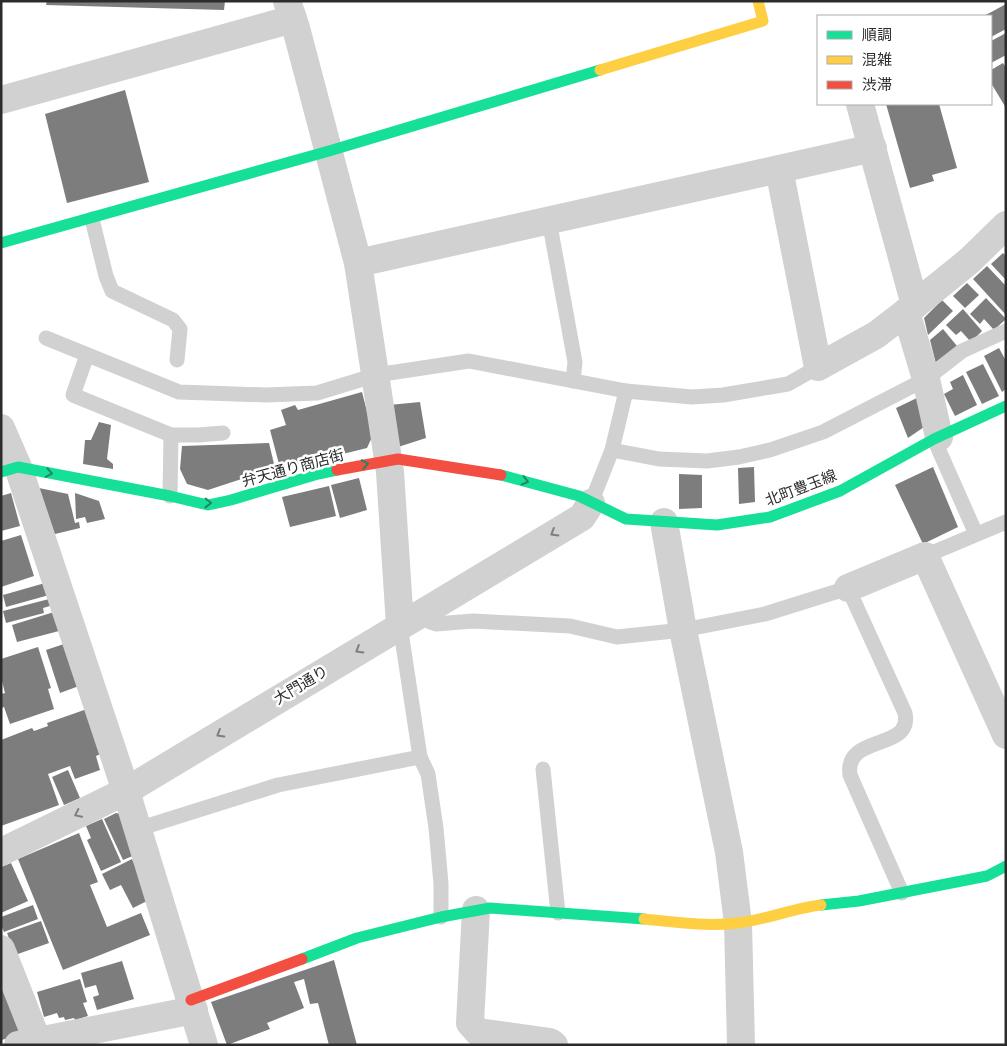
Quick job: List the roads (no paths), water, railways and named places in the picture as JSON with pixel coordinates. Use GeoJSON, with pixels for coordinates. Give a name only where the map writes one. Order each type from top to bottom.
{"type":"FeatureCollection","features":[{"type":"Feature","properties":{"kind":"street"},"geometry":{"type":"LineString","coordinates":[[1,243],[329,152],[763,21],[758,1]]}},
{"type":"Feature","properties":{"kind":"street"},"geometry":{"type":"LineString","coordinates":[[1,100],[290,10],[358,263],[412,619]]}},
{"type":"Feature","properties":{"kind":"street"},"geometry":{"type":"LineString","coordinates":[[860,105],[910,308],[937,438]]}},
{"type":"Feature","properties":{"kind":"street"},"geometry":{"type":"LineString","coordinates":[[358,263],[872,148]]}},
{"type":"Feature","properties":{"kind":"street"},"geometry":{"type":"LineString","coordinates":[[779,169],[818,367],[876,335],[969,261],[1006,225]]}},
{"type":"Feature","properties":{"kind":"street","name":"北町豊玉線"},"geometry":{"type":"LineString","coordinates":[[591,503],[626,520],[717,525],[770,517],[840,491],[937,438],[1006,406]]}},
{"type":"Feature","properties":{"kind":"street"},"geometry":{"type":"LineString","coordinates":[[1,428],[10,469],[126,791],[204,1045]]}},
{"type":"Feature","properties":{"kind":"street","name":"弁天通り商店街"},"geometry":{"type":"LineString","coordinates":[[10,469],[170,496],[208,505],[318,474],[398,459],[497,474],[579,496],[591,503]]}},
{"type":"Feature","properties":{"kind":"street","name":"大門通り"},"geometry":{"type":"LineString","coordinates":[[1,852],[126,791],[582,517],[591,503]]}},
{"type":"Feature","properties":{"kind":"street"},"geometry":{"type":"LineString","coordinates":[[664,522],[683,630],[729,852],[738,922],[742,1045]]}},
{"type":"Feature","properties":{"kind":"street"},"geometry":{"type":"LineString","coordinates":[[848,588],[925,556],[1006,735]]}},
{"type":"Feature","properties":{"kind":"street"},"geometry":{"type":"LineString","coordinates":[[1,949],[28,1042],[192,1005],[357,938],[476,910],[490,908],[704,924],[738,922],[809,906],[859,901],[986,876],[1006,866]]}},
{"type":"Feature","properties":{"kind":"street"},"geometry":{"type":"LineString","coordinates":[[476,910],[470,1023],[478,1032],[550,1042],[554,1045]]}},
{"type":"Feature","properties":{"kind":"lane"},"geometry":{"type":"LineString","coordinates":[[92,219],[106,276],[112,291],[173,320],[180,329],[177,360]]}},
{"type":"Feature","properties":{"kind":"lane"},"geometry":{"type":"LineString","coordinates":[[549,220],[575,362],[573,381]]}},
{"type":"Feature","properties":{"kind":"lane"},"geometry":{"type":"LineString","coordinates":[[612,450],[659,459],[707,461],[739,457],[770,450],[823,432],[926,379],[962,351],[1006,331]]}},
{"type":"Feature","properties":{"kind":"lane"},"geometry":{"type":"LineString","coordinates":[[46,338],[179,392],[266,395],[317,392],[376,375],[469,361],[626,391],[692,397],[723,395],[788,384],[818,367]]}},
{"type":"Feature","properties":{"kind":"lane"},"geometry":{"type":"LineString","coordinates":[[87,355],[73,395],[171,435],[223,433]]}},
{"type":"Feature","properties":{"kind":"lane"},"geometry":{"type":"LineString","coordinates":[[591,503],[612,450],[626,391]]}},
{"type":"Feature","properties":{"kind":"lane"},"geometry":{"type":"LineString","coordinates":[[170,496],[171,435]]}},
{"type":"Feature","properties":{"kind":"lane"},"geometry":{"type":"LineString","coordinates":[[937,438],[976,534]]}},
{"type":"Feature","properties":{"kind":"lane"},"geometry":{"type":"LineString","coordinates":[[925,556],[1006,522]]}},
{"type":"Feature","properties":{"kind":"lane"},"geometry":{"type":"LineString","coordinates":[[441,917],[441,884],[436,828],[428,774],[420,756],[412,619],[436,624],[473,621],[570,626],[617,637],[683,630],[765,614],[848,588],[905,713],[907,723],[903,731],[897,735],[860,751],[852,757],[849,766],[850,775],[902,893]]}},
{"type":"Feature","properties":{"kind":"lane"},"geometry":{"type":"LineString","coordinates":[[138,829],[278,784],[420,756]]}},
{"type":"Feature","properties":{"kind":"lane"},"geometry":{"type":"LineString","coordinates":[[543,769],[558,913]]}}]}
